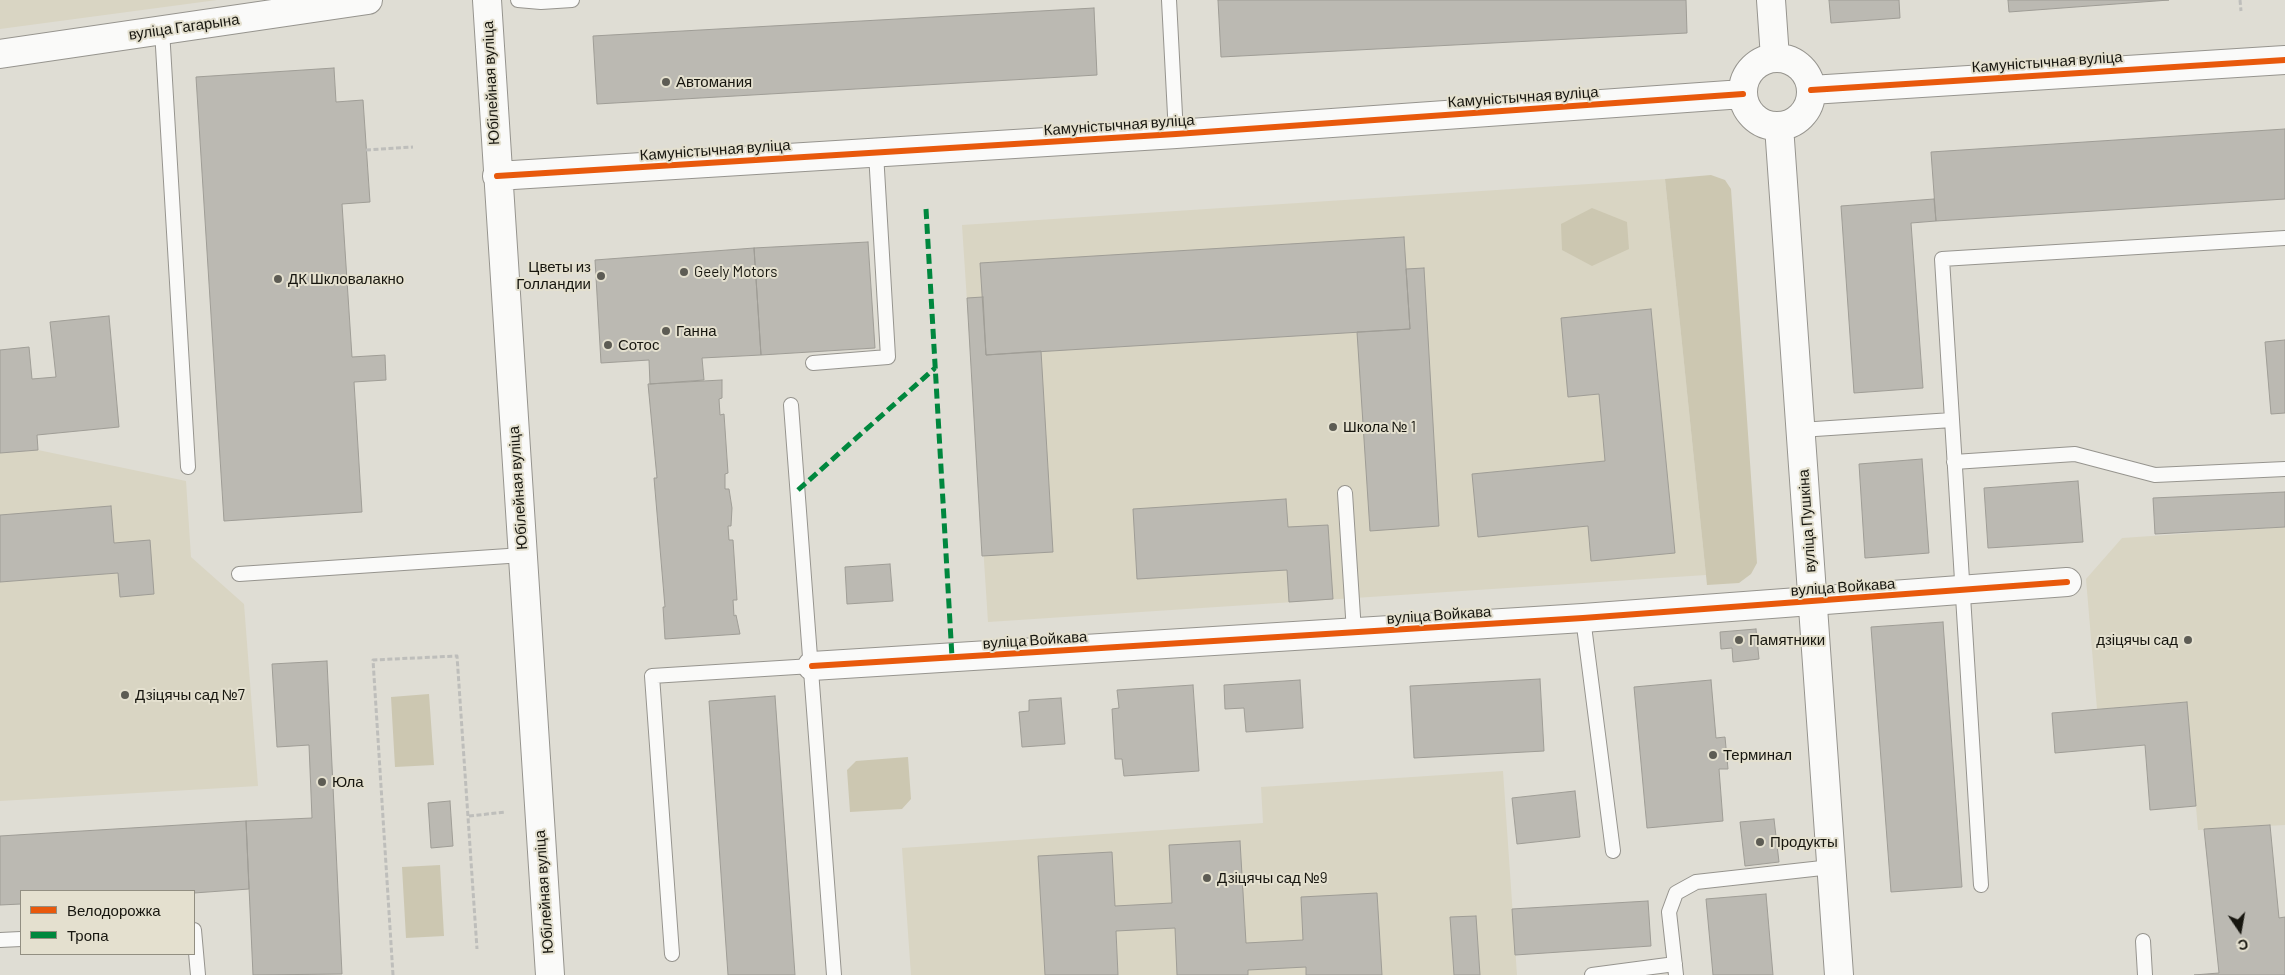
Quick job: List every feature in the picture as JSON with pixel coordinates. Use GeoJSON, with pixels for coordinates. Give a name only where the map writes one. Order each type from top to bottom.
{"type":"FeatureCollection","features":[{"type":"Feature","properties":{"kind":"main road","name":"вуліца Гагарына"},"geometry":{"type":"LineString","coordinates":[[0,54],[368,0]]}},
{"type":"Feature","properties":{"kind":"main road","name":"Юбілейная вуліца"},"geometry":{"type":"LineString","coordinates":[[487,0],[550,975]]}},
{"type":"Feature","properties":{"kind":"main road"},"geometry":{"type":"LineString","coordinates":[[1771,0],[1775,58]]}},
{"type":"Feature","properties":{"kind":"main road"},"geometry":{"type":"LineString","coordinates":[[1775,58],[1788,60],[1799,66],[1807,77],[1811,90],[1809,103],[1802,115],[1792,123],[1779,126],[1766,124],[1754,118],[1746,107],[1743,94],[1744,81],[1751,69],[1762,62],[1775,58]]}},
{"type":"Feature","properties":{"kind":"main road","name":"Камуністычная вуліца"},"geometry":{"type":"LineString","coordinates":[[1811,90],[2285,60]]}},
{"type":"Feature","properties":{"kind":"main road","name":"Камуністычная вуліца"},"geometry":{"type":"LineString","coordinates":[[497,176],[1176,134],[1743,94]]}},
{"type":"Feature","properties":{"kind":"main road","name":"вуліца Пушкіна"},"geometry":{"type":"LineString","coordinates":[[1779,126],[1839,975]]}},
{"type":"Feature","properties":{"kind":"main road","name":"вуліца Войкава"},"geometry":{"type":"LineString","coordinates":[[812,666],[1583,618],[2067,582]]}},
{"type":"Feature","properties":{"kind":"lane"},"geometry":{"type":"LineString","coordinates":[[518,0],[541,2],[572,0]]}},
{"type":"Feature","properties":{"kind":"lane"},"geometry":{"type":"LineString","coordinates":[[1169,0],[1176,134]]}},
{"type":"Feature","properties":{"kind":"lane"},"geometry":{"type":"LineString","coordinates":[[162,30],[188,467]]}},
{"type":"Feature","properties":{"kind":"lane"},"geometry":{"type":"LineString","coordinates":[[813,363],[888,357],[876,153]]}},
{"type":"Feature","properties":{"kind":"lane"},"geometry":{"type":"LineString","coordinates":[[1981,885],[1961,591],[1942,259],[2285,238]]}},
{"type":"Feature","properties":{"kind":"lane"},"geometry":{"type":"LineString","coordinates":[[791,405],[834,975]]}},
{"type":"Feature","properties":{"kind":"lane"},"geometry":{"type":"LineString","coordinates":[[1800,430],[1952,420]]}},
{"type":"Feature","properties":{"kind":"lane"},"geometry":{"type":"LineString","coordinates":[[1954,462],[2075,454],[2155,475],[2285,468]]}},
{"type":"Feature","properties":{"kind":"lane"},"geometry":{"type":"LineString","coordinates":[[1345,493],[1354,632]]}},
{"type":"Feature","properties":{"kind":"lane"},"geometry":{"type":"LineString","coordinates":[[239,574],[523,556]]}},
{"type":"Feature","properties":{"kind":"lane"},"geometry":{"type":"LineString","coordinates":[[1583,618],[1613,851]]}},
{"type":"Feature","properties":{"kind":"lane"},"geometry":{"type":"LineString","coordinates":[[672,954],[652,676],[812,666]]}},
{"type":"Feature","properties":{"kind":"lane"},"geometry":{"type":"LineString","coordinates":[[1592,975],[1676,970],[1669,912],[1676,894],[1696,882],[1831,866]]}},
{"type":"Feature","properties":{"kind":"lane"},"geometry":{"type":"LineString","coordinates":[[0,940],[20,939]]}},
{"type":"Feature","properties":{"kind":"lane"},"geometry":{"type":"LineString","coordinates":[[195,941],[198,975]]}},
{"type":"Feature","properties":{"kind":"lane"},"geometry":{"type":"LineString","coordinates":[[2143,941],[2145,975]]}},
{"type":"Feature","properties":{"kind":"path"},"geometry":{"type":"LineString","coordinates":[[2240,0],[2241,11]]}},
{"type":"Feature","properties":{"kind":"path"},"geometry":{"type":"LineString","coordinates":[[366,150],[413,147]]}},
{"type":"Feature","properties":{"kind":"path"},"geometry":{"type":"LineString","coordinates":[[393,975],[373,660],[457,656],[477,949]]}},
{"type":"Feature","properties":{"kind":"path"},"geometry":{"type":"LineString","coordinates":[[469,816],[539,809]]}},
{"type":"Feature","properties":{"kind":"shaded area"},"geometry":{"type":"Polygon","coordinates":[[[0,0],[217,0],[0,29],[0,0]]]}},
{"type":"Feature","properties":{"kind":"shaded area"},"geometry":{"type":"Polygon","coordinates":[[[1711,175],[1725,180],[1731,189],[1757,563],[1751,574],[1739,583],[1707,585],[1665,179],[1711,175]]]}},
{"type":"Feature","properties":{"kind":"shaded area","name":"Школа № 1"},"geometry":{"type":"Polygon","coordinates":[[[1665,179],[1706,575],[988,622],[962,225],[1665,179]]]}},
{"type":"Feature","properties":{"kind":"shaded area"},"geometry":{"type":"Polygon","coordinates":[[[1592,208],[1627,222],[1629,249],[1592,266],[1562,250],[1561,224],[1592,208]]]}},
{"type":"Feature","properties":{"kind":"shaded area","name":"Дзіцячы сад №7"},"geometry":{"type":"Polygon","coordinates":[[[38,450],[186,481],[191,557],[244,604],[258,786],[0,801],[0,453],[38,450]]]}},
{"type":"Feature","properties":{"kind":"shaded area","name":"дзіцячы сад"},"geometry":{"type":"Polygon","coordinates":[[[2285,527],[2285,825],[2198,830],[2187,702],[2097,709],[2086,579],[2122,538],[2285,527]]]}},
{"type":"Feature","properties":{"kind":"shaded area"},"geometry":{"type":"Polygon","coordinates":[[[429,694],[434,765],[395,767],[391,697],[429,694]]]}},
{"type":"Feature","properties":{"kind":"shaded area"},"geometry":{"type":"Polygon","coordinates":[[[908,757],[911,799],[902,809],[850,812],[847,770],[856,761],[908,757]]]}},
{"type":"Feature","properties":{"kind":"shaded area","name":"Дзіцячы сад №9"},"geometry":{"type":"Polygon","coordinates":[[[1503,771],[1517,975],[911,975],[902,848],[1263,823],[1261,787],[1503,771]]]}},
{"type":"Feature","properties":{"kind":"shaded area"},"geometry":{"type":"Polygon","coordinates":[[[440,865],[444,936],[406,938],[402,867],[440,865]]]}},
{"type":"Feature","properties":{"kind":"building"},"geometry":{"type":"Polygon","coordinates":[[[1218,0],[1686,0],[1687,33],[1221,57],[1218,0]]]}},
{"type":"Feature","properties":{"kind":"building"},"geometry":{"type":"Polygon","coordinates":[[[1829,0],[1899,0],[1900,18],[1831,23],[1829,0]]]}},
{"type":"Feature","properties":{"kind":"building"},"geometry":{"type":"Polygon","coordinates":[[[2008,0],[2169,0],[2009,12],[2008,0]]]}},
{"type":"Feature","properties":{"kind":"building"},"geometry":{"type":"Polygon","coordinates":[[[1094,8],[1097,75],[597,104],[593,36],[1094,8]]]}},
{"type":"Feature","properties":{"kind":"building","name":"ДК Шкловалакно"},"geometry":{"type":"Polygon","coordinates":[[[334,68],[336,102],[363,100],[370,202],[342,204],[352,357],[385,355],[386,380],[354,382],[362,512],[224,521],[196,77],[334,68]]]}},
{"type":"Feature","properties":{"kind":"building"},"geometry":{"type":"Polygon","coordinates":[[[2285,129],[2285,199],[1936,221],[1931,152],[2285,129]]]}},
{"type":"Feature","properties":{"kind":"building"},"geometry":{"type":"Polygon","coordinates":[[[1934,199],[1936,221],[1911,223],[1923,388],[1854,393],[1841,206],[1934,199]]]}},
{"type":"Feature","properties":{"kind":"building"},"geometry":{"type":"Polygon","coordinates":[[[1404,237],[1410,329],[986,355],[980,263],[1404,237]]]}},
{"type":"Feature","properties":{"kind":"building"},"geometry":{"type":"Polygon","coordinates":[[[868,242],[875,348],[761,355],[754,248],[868,242]]]}},
{"type":"Feature","properties":{"kind":"building"},"geometry":{"type":"Polygon","coordinates":[[[754,248],[761,355],[702,358],[704,380],[650,384],[649,360],[601,363],[595,260],[754,248]]]}},
{"type":"Feature","properties":{"kind":"building"},"geometry":{"type":"Polygon","coordinates":[[[1424,268],[1439,526],[1370,531],[1357,332],[1410,329],[1406,269],[1424,268]]]}},
{"type":"Feature","properties":{"kind":"building"},"geometry":{"type":"Polygon","coordinates":[[[983,297],[986,355],[1041,351],[1053,552],[982,556],[967,298],[983,297]]]}},
{"type":"Feature","properties":{"kind":"building"},"geometry":{"type":"Polygon","coordinates":[[[1651,309],[1675,553],[1591,561],[1588,526],[1478,537],[1472,474],[1605,461],[1599,394],[1568,397],[1561,318],[1651,309]]]}},
{"type":"Feature","properties":{"kind":"building"},"geometry":{"type":"Polygon","coordinates":[[[109,316],[119,427],[37,435],[38,450],[0,453],[0,350],[29,347],[32,379],[56,377],[50,322],[109,316]]]}},
{"type":"Feature","properties":{"kind":"building"},"geometry":{"type":"Polygon","coordinates":[[[2285,340],[2285,413],[2271,414],[2265,342],[2285,340]]]}},
{"type":"Feature","properties":{"kind":"building"},"geometry":{"type":"Polygon","coordinates":[[[722,380],[722,398],[719,399],[720,415],[724,414],[728,473],[725,474],[725,489],[729,489],[732,508],[731,526],[728,526],[729,540],[733,540],[737,600],[733,600],[734,616],[736,615],[740,634],[665,639],[663,607],[665,607],[654,478],[657,478],[648,384],[722,380]]]}},
{"type":"Feature","properties":{"kind":"building"},"geometry":{"type":"Polygon","coordinates":[[[1922,459],[1929,553],[1865,558],[1859,464],[1922,459]]]}},
{"type":"Feature","properties":{"kind":"building"},"geometry":{"type":"Polygon","coordinates":[[[2078,481],[2083,542],[1988,548],[1984,488],[2078,481]]]}},
{"type":"Feature","properties":{"kind":"building"},"geometry":{"type":"Polygon","coordinates":[[[2285,492],[2285,527],[2155,534],[2153,498],[2285,492]]]}},
{"type":"Feature","properties":{"kind":"building"},"geometry":{"type":"Polygon","coordinates":[[[1286,499],[1288,527],[1328,525],[1333,599],[1289,602],[1287,570],[1137,579],[1133,509],[1286,499]]]}},
{"type":"Feature","properties":{"kind":"building"},"geometry":{"type":"Polygon","coordinates":[[[111,506],[114,543],[150,540],[154,594],[120,597],[118,573],[0,582],[0,515],[111,506]]]}},
{"type":"Feature","properties":{"kind":"building"},"geometry":{"type":"Polygon","coordinates":[[[890,564],[893,601],[847,604],[845,567],[890,564]]]}},
{"type":"Feature","properties":{"kind":"building"},"geometry":{"type":"Polygon","coordinates":[[[1943,622],[1962,887],[1891,892],[1871,627],[1943,622]]]}},
{"type":"Feature","properties":{"kind":"building","name":"Памятники"},"geometry":{"type":"Polygon","coordinates":[[[1756,629],[1759,659],[1733,662],[1732,648],[1721,649],[1720,632],[1756,629]]]}},
{"type":"Feature","properties":{"kind":"building"},"geometry":{"type":"Polygon","coordinates":[[[327,661],[342,974],[253,975],[246,821],[312,818],[309,745],[277,747],[272,664],[327,661]]]}},
{"type":"Feature","properties":{"kind":"building"},"geometry":{"type":"Polygon","coordinates":[[[1540,679],[1544,751],[1414,758],[1410,686],[1540,679]]]}},
{"type":"Feature","properties":{"kind":"building"},"geometry":{"type":"Polygon","coordinates":[[[1300,680],[1303,728],[1246,732],[1244,708],[1225,709],[1224,685],[1300,680]]]}},
{"type":"Feature","properties":{"kind":"building"},"geometry":{"type":"Polygon","coordinates":[[[1711,680],[1716,738],[1725,737],[1728,769],[1719,769],[1723,821],[1647,828],[1634,687],[1711,680]]]}},
{"type":"Feature","properties":{"kind":"building"},"geometry":{"type":"Polygon","coordinates":[[[1193,685],[1199,771],[1124,776],[1122,759],[1115,759],[1112,709],[1119,708],[1117,690],[1193,685]]]}},
{"type":"Feature","properties":{"kind":"building"},"geometry":{"type":"Polygon","coordinates":[[[775,696],[795,975],[728,975],[709,701],[775,696]]]}},
{"type":"Feature","properties":{"kind":"building"},"geometry":{"type":"Polygon","coordinates":[[[1061,698],[1065,744],[1022,747],[1019,712],[1029,711],[1029,700],[1061,698]]]}},
{"type":"Feature","properties":{"kind":"building"},"geometry":{"type":"Polygon","coordinates":[[[2187,702],[2196,806],[2150,810],[2145,745],[2055,753],[2052,713],[2187,702]]]}},
{"type":"Feature","properties":{"kind":"building"},"geometry":{"type":"Polygon","coordinates":[[[1575,791],[1580,837],[1517,844],[1512,798],[1575,791]]]}},
{"type":"Feature","properties":{"kind":"building"},"geometry":{"type":"Polygon","coordinates":[[[450,801],[453,846],[431,848],[428,803],[450,801]]]}},
{"type":"Feature","properties":{"kind":"building","name":"Продукты"},"geometry":{"type":"Polygon","coordinates":[[[1774,819],[1779,862],[1745,866],[1740,822],[1774,819]]]}},
{"type":"Feature","properties":{"kind":"building"},"geometry":{"type":"Polygon","coordinates":[[[246,821],[249,889],[195,893],[195,890],[20,890],[20,904],[0,905],[0,836],[246,821]]]}},
{"type":"Feature","properties":{"kind":"building"},"geometry":{"type":"Polygon","coordinates":[[[2270,825],[2279,918],[2285,917],[2285,975],[2194,975],[2219,973],[2204,829],[2270,825]]]}},
{"type":"Feature","properties":{"kind":"building"},"geometry":{"type":"Polygon","coordinates":[[[1240,841],[1246,943],[1303,940],[1301,897],[1377,893],[1382,975],[1306,975],[1306,967],[1248,970],[1248,975],[1177,975],[1175,928],[1116,931],[1118,975],[1045,975],[1038,856],[1112,852],[1115,906],[1172,903],[1169,845],[1240,841]]]}},
{"type":"Feature","properties":{"kind":"building"},"geometry":{"type":"Polygon","coordinates":[[[1766,894],[1773,975],[1713,975],[1706,899],[1766,894]]]}},
{"type":"Feature","properties":{"kind":"building"},"geometry":{"type":"Polygon","coordinates":[[[1648,901],[1651,946],[1515,955],[1512,909],[1648,901]]]}},
{"type":"Feature","properties":{"kind":"building"},"geometry":{"type":"Polygon","coordinates":[[[1476,916],[1480,975],[1454,975],[1450,917],[1476,916]]]}},
{"type":"Feature","properties":{"kind":"marked path"},"geometry":{"type":"LineString","coordinates":[[926,209],[952,657]]}},
{"type":"Feature","properties":{"kind":"marked path"},"geometry":{"type":"LineString","coordinates":[[798,490],[935,368]]}},
{"type":"Feature","properties":{"kind":"cycle path"},"geometry":{"type":"LineString","coordinates":[[1811,90],[2285,60]]}},
{"type":"Feature","properties":{"kind":"cycle path"},"geometry":{"type":"LineString","coordinates":[[497,176],[1176,134],[1743,94]]}},
{"type":"Feature","properties":{"kind":"cycle path"},"geometry":{"type":"LineString","coordinates":[[812,666],[1583,618],[2067,582]]}},
{"type":"Feature","properties":{"kind":"place","name":"Автомания"},"geometry":{"type":"Point","coordinates":[666,82]}},
{"type":"Feature","properties":{"kind":"place","name":"Geely Motors"},"geometry":{"type":"Point","coordinates":[684,272]}},
{"type":"Feature","properties":{"kind":"place","name":"Цветы из Голландии"},"geometry":{"type":"Point","coordinates":[601,276]}},
{"type":"Feature","properties":{"kind":"place","name":"ДК Шкловалакно"},"geometry":{"type":"Point","coordinates":[278,279]}},
{"type":"Feature","properties":{"kind":"place","name":"Ганна"},"geometry":{"type":"Point","coordinates":[666,331]}},
{"type":"Feature","properties":{"kind":"place","name":"Сотос"},"geometry":{"type":"Point","coordinates":[608,345]}},
{"type":"Feature","properties":{"kind":"place","name":"Школа № 1"},"geometry":{"type":"Point","coordinates":[1333,427]}},
{"type":"Feature","properties":{"kind":"place","name":"Памятники"},"geometry":{"type":"Point","coordinates":[1739,640]}},
{"type":"Feature","properties":{"kind":"place","name":"дзіцячы сад"},"geometry":{"type":"Point","coordinates":[2188,640]}},
{"type":"Feature","properties":{"kind":"place","name":"Дзіцячы сад №7"},"geometry":{"type":"Point","coordinates":[125,695]}},
{"type":"Feature","properties":{"kind":"place","name":"Терминал"},"geometry":{"type":"Point","coordinates":[1713,755]}},
{"type":"Feature","properties":{"kind":"place","name":"Юла"},"geometry":{"type":"Point","coordinates":[322,782]}},
{"type":"Feature","properties":{"kind":"place","name":"Продукты"},"geometry":{"type":"Point","coordinates":[1760,842]}},
{"type":"Feature","properties":{"kind":"place","name":"Дзіцячы сад №9"},"geometry":{"type":"Point","coordinates":[1207,878]}}]}
